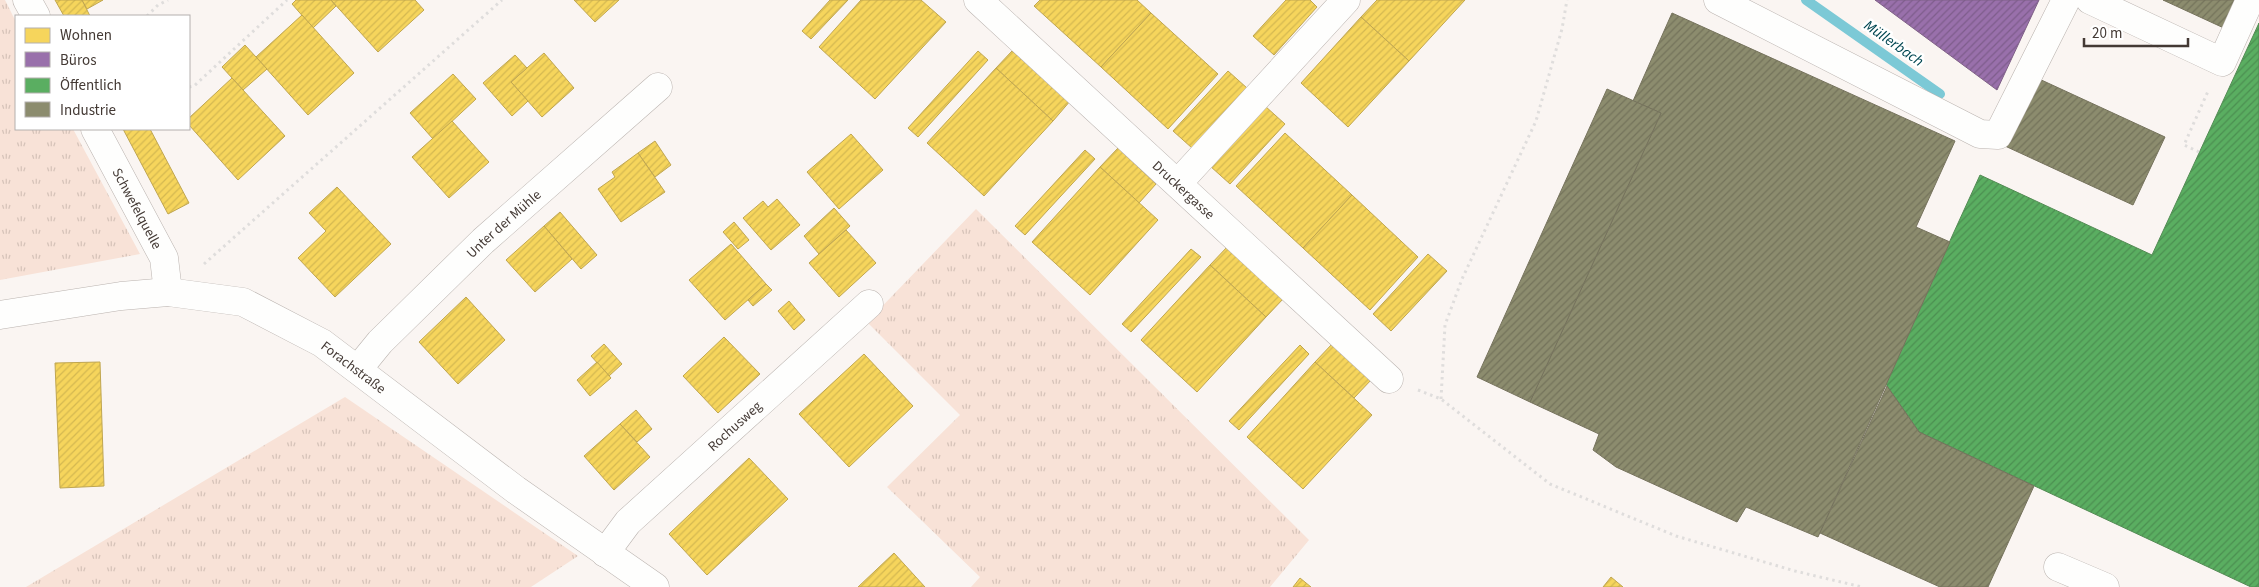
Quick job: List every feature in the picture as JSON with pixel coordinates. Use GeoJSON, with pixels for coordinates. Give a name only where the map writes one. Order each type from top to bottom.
{"type":"FeatureCollection","features":[{"type":"Feature","properties":{"kind":"street"},"geometry":{"type":"LineString","coordinates":[[27,0],[35,15]]}},
{"type":"Feature","properties":{"kind":"street","name":"Druckergasse"},"geometry":{"type":"LineString","coordinates":[[979,0],[1389,379]]}},
{"type":"Feature","properties":{"kind":"street"},"geometry":{"type":"LineString","coordinates":[[1178,183],[1346,0]]}},
{"type":"Feature","properties":{"kind":"street"},"geometry":{"type":"LineString","coordinates":[[1718,0],[1980,134],[1998,135],[2066,0]]}},
{"type":"Feature","properties":{"kind":"street"},"geometry":{"type":"LineString","coordinates":[[2090,0],[2222,62],[2250,0]]}},
{"type":"Feature","properties":{"kind":"street","name":"Unter der Mühle"},"geometry":{"type":"LineString","coordinates":[[358,370],[380,342],[483,241],[658,87]]}},
{"type":"Feature","properties":{"kind":"street","name":"Schwefelquelle"},"geometry":{"type":"LineString","coordinates":[[96,130],[164,258],[168,292]]}},
{"type":"Feature","properties":{"kind":"street","name":"Forachstraße"},"geometry":{"type":"LineString","coordinates":[[0,315],[121,296],[168,292],[200,294],[243,302],[322,343],[516,490],[654,587]]}},
{"type":"Feature","properties":{"kind":"street","name":"Rochusweg"},"geometry":{"type":"LineString","coordinates":[[606,552],[628,522],[870,304]]}},
{"type":"Feature","properties":{"kind":"street"},"geometry":{"type":"LineString","coordinates":[[2058,567],[2105,587]]}},
{"type":"Feature","properties":{"kind":"path"},"geometry":{"type":"LineString","coordinates":[[148,15],[158,5],[168,0]]}},
{"type":"Feature","properties":{"kind":"path"},"geometry":{"type":"LineString","coordinates":[[190,87],[194,86],[287,0]]}},
{"type":"Feature","properties":{"kind":"path"},"geometry":{"type":"LineString","coordinates":[[200,294],[204,265],[502,0]]}},
{"type":"Feature","properties":{"kind":"path"},"geometry":{"type":"LineString","coordinates":[[1567,0],[1562,29],[1536,121],[1462,278],[1445,325],[1441,399],[1550,484],[1676,536],[1795,571],[1862,587]]}},
{"type":"Feature","properties":{"kind":"path"},"geometry":{"type":"LineString","coordinates":[[2199,152],[2184,145],[2222,62]]}},
{"type":"Feature","properties":{"kind":"green space"},"geometry":{"type":"Polygon","coordinates":[[[0,0],[5,0],[15,20],[15,130],[74,130],[140,254],[0,280],[0,0]]]}},
{"type":"Feature","properties":{"kind":"green space"},"geometry":{"type":"Polygon","coordinates":[[[976,209],[1309,540],[1270,587],[971,587],[980,577],[887,487],[960,415],[867,322],[976,209]]]}},
{"type":"Feature","properties":{"kind":"green space"},"geometry":{"type":"Polygon","coordinates":[[[345,397],[578,556],[531,587],[26,587],[345,397]]]}},
{"type":"Feature","properties":{"kind":"building: Wohnen"},"geometry":{"type":"Polygon","coordinates":[[[55,0],[82,0],[90,15],[63,15],[55,0]]]}},
{"type":"Feature","properties":{"kind":"building: Wohnen"},"geometry":{"type":"Polygon","coordinates":[[[82,0],[103,0],[87,9],[82,0]]]}},
{"type":"Feature","properties":{"kind":"building: Wohnen"},"geometry":{"type":"Polygon","coordinates":[[[296,0],[331,0],[336,6],[313,28],[292,4],[296,0]]]}},
{"type":"Feature","properties":{"kind":"building: Wohnen"},"geometry":{"type":"Polygon","coordinates":[[[331,0],[415,0],[424,10],[378,52],[331,0]]]}},
{"type":"Feature","properties":{"kind":"building: Wohnen"},"geometry":{"type":"Polygon","coordinates":[[[574,0],[619,0],[595,22],[574,0]]]}},
{"type":"Feature","properties":{"kind":"building: Wohnen"},"geometry":{"type":"Polygon","coordinates":[[[830,0],[848,0],[811,39],[802,31],[830,0]]]}},
{"type":"Feature","properties":{"kind":"building: Wohnen"},"geometry":{"type":"Polygon","coordinates":[[[861,0],[921,0],[946,22],[875,99],[819,47],[861,0]]]}},
{"type":"Feature","properties":{"kind":"building: Wohnen"},"geometry":{"type":"Polygon","coordinates":[[[1040,0],[1137,0],[1151,13],[1101,67],[1034,6],[1040,0]]]}},
{"type":"Feature","properties":{"kind":"building: Wohnen"},"geometry":{"type":"Polygon","coordinates":[[[1286,0],[1310,0],[1317,7],[1274,55],[1253,36],[1286,0]]]}},
{"type":"Feature","properties":{"kind":"building: Wohnen"},"geometry":{"type":"Polygon","coordinates":[[[1377,0],[1465,0],[1409,61],[1361,17],[1377,0]]]}},
{"type":"Feature","properties":{"kind":"building: Wohnen"},"geometry":{"type":"Polygon","coordinates":[[[1151,13],[1218,74],[1168,129],[1101,67],[1151,13]]]}},
{"type":"Feature","properties":{"kind":"building: Wohnen"},"geometry":{"type":"Polygon","coordinates":[[[302,15],[354,73],[308,115],[256,57],[302,15]]]}},
{"type":"Feature","properties":{"kind":"building: Wohnen"},"geometry":{"type":"Polygon","coordinates":[[[1361,17],[1409,61],[1348,127],[1301,83],[1361,17]]]}},
{"type":"Feature","properties":{"kind":"building: Wohnen"},"geometry":{"type":"Polygon","coordinates":[[[245,45],[267,69],[243,90],[222,67],[245,45]]]}},
{"type":"Feature","properties":{"kind":"building: Wohnen"},"geometry":{"type":"Polygon","coordinates":[[[978,51],[988,60],[918,137],[908,128],[978,51]]]}},
{"type":"Feature","properties":{"kind":"building: Wohnen"},"geometry":{"type":"Polygon","coordinates":[[[1012,51],[1071,100],[1053,121],[996,68],[1012,51]]]}},
{"type":"Feature","properties":{"kind":"building: Wohnen"},"geometry":{"type":"Polygon","coordinates":[[[544,53],[574,88],[542,117],[511,82],[544,53]]]}},
{"type":"Feature","properties":{"kind":"building: Wohnen"},"geometry":{"type":"Polygon","coordinates":[[[515,55],[527,68],[511,82],[528,101],[512,116],[483,83],[515,55]]]}},
{"type":"Feature","properties":{"kind":"building: Wohnen"},"geometry":{"type":"Polygon","coordinates":[[[996,68],[1053,121],[984,196],[927,143],[996,68]]]}},
{"type":"Feature","properties":{"kind":"building: Wohnen"},"geometry":{"type":"Polygon","coordinates":[[[1228,71],[1247,88],[1192,148],[1173,131],[1228,71]]]}},
{"type":"Feature","properties":{"kind":"building: Wohnen"},"geometry":{"type":"Polygon","coordinates":[[[453,74],[476,99],[433,139],[410,113],[453,74]]]}},
{"type":"Feature","properties":{"kind":"building: Wohnen"},"geometry":{"type":"Polygon","coordinates":[[[232,78],[285,136],[238,180],[190,126],[190,117],[232,78]]]}},
{"type":"Feature","properties":{"kind":"building: Wohnen"},"geometry":{"type":"Polygon","coordinates":[[[1265,106],[1285,124],[1230,184],[1210,166],[1265,106]]]}},
{"type":"Feature","properties":{"kind":"building: Wohnen"},"geometry":{"type":"Polygon","coordinates":[[[452,121],[489,162],[449,198],[412,157],[452,121]]]}},
{"type":"Feature","properties":{"kind":"building: Wohnen"},"geometry":{"type":"Polygon","coordinates":[[[124,130],[151,130],[189,203],[168,214],[124,130]]]}},
{"type":"Feature","properties":{"kind":"building: Wohnen"},"geometry":{"type":"Polygon","coordinates":[[[1285,133],[1352,195],[1303,248],[1236,186],[1285,133]]]}},
{"type":"Feature","properties":{"kind":"building: Wohnen"},"geometry":{"type":"Polygon","coordinates":[[[851,134],[883,170],[839,209],[807,172],[851,134]]]}},
{"type":"Feature","properties":{"kind":"building: Wohnen"},"geometry":{"type":"Polygon","coordinates":[[[655,141],[671,165],[655,177],[638,153],[655,141]]]}},
{"type":"Feature","properties":{"kind":"building: Wohnen"},"geometry":{"type":"Polygon","coordinates":[[[1118,148],[1156,184],[1139,203],[1100,167],[1118,148]]]}},
{"type":"Feature","properties":{"kind":"building: Wohnen"},"geometry":{"type":"Polygon","coordinates":[[[1085,150],[1095,159],[1025,235],[1015,226],[1085,150]]]}},
{"type":"Feature","properties":{"kind":"building: Wohnen"},"geometry":{"type":"Polygon","coordinates":[[[638,153],[665,192],[621,222],[598,189],[615,177],[612,172],[638,153]]]}},
{"type":"Feature","properties":{"kind":"building: Wohnen"},"geometry":{"type":"Polygon","coordinates":[[[1100,167],[1158,220],[1090,295],[1032,242],[1100,167]]]}},
{"type":"Feature","properties":{"kind":"building: Wohnen"},"geometry":{"type":"Polygon","coordinates":[[[337,187],[391,244],[335,297],[298,258],[326,231],[309,213],[337,187]]]}},
{"type":"Feature","properties":{"kind":"building: Wohnen"},"geometry":{"type":"Polygon","coordinates":[[[1352,195],[1418,257],[1370,310],[1303,248],[1352,195]]]}},
{"type":"Feature","properties":{"kind":"building: Wohnen"},"geometry":{"type":"Polygon","coordinates":[[[777,199],[800,225],[771,250],[743,218],[763,201],[768,207],[777,199]]]}},
{"type":"Feature","properties":{"kind":"building: Wohnen"},"geometry":{"type":"Polygon","coordinates":[[[834,208],[850,226],[819,254],[804,236],[834,208]]]}},
{"type":"Feature","properties":{"kind":"building: Wohnen"},"geometry":{"type":"Polygon","coordinates":[[[560,212],[597,255],[581,269],[544,226],[560,212]]]}},
{"type":"Feature","properties":{"kind":"building: Wohnen"},"geometry":{"type":"Polygon","coordinates":[[[734,222],[749,240],[738,249],[723,232],[734,222]]]}},
{"type":"Feature","properties":{"kind":"building: Wohnen"},"geometry":{"type":"Polygon","coordinates":[[[544,226],[572,259],[535,292],[506,260],[544,226]]]}},
{"type":"Feature","properties":{"kind":"building: Wohnen"},"geometry":{"type":"Polygon","coordinates":[[[846,230],[876,263],[839,297],[809,263],[846,230]]]}},
{"type":"Feature","properties":{"kind":"building: Wohnen"},"geometry":{"type":"Polygon","coordinates":[[[731,244],[766,284],[725,320],[689,280],[731,244]]]}},
{"type":"Feature","properties":{"kind":"building: Wohnen"},"geometry":{"type":"Polygon","coordinates":[[[1228,246],[1284,298],[1266,317],[1210,265],[1228,246]]]}},
{"type":"Feature","properties":{"kind":"building: Wohnen"},"geometry":{"type":"Polygon","coordinates":[[[1191,249],[1201,257],[1131,332],[1122,324],[1191,249]]]}},
{"type":"Feature","properties":{"kind":"building: Wohnen"},"geometry":{"type":"Polygon","coordinates":[[[1428,254],[1447,271],[1391,331],[1373,314],[1428,254]]]}},
{"type":"Feature","properties":{"kind":"building: Wohnen"},"geometry":{"type":"Polygon","coordinates":[[[1210,265],[1266,317],[1197,392],[1141,340],[1210,265]]]}},
{"type":"Feature","properties":{"kind":"building: Wohnen"},"geometry":{"type":"Polygon","coordinates":[[[766,284],[772,290],[753,306],[748,300],[766,284]]]}},
{"type":"Feature","properties":{"kind":"building: Wohnen"},"geometry":{"type":"Polygon","coordinates":[[[466,297],[505,340],[458,384],[419,342],[466,297]]]}},
{"type":"Feature","properties":{"kind":"building: Wohnen"},"geometry":{"type":"Polygon","coordinates":[[[789,301],[805,320],[794,330],[778,311],[789,301]]]}},
{"type":"Feature","properties":{"kind":"building: Wohnen"},"geometry":{"type":"Polygon","coordinates":[[[724,337],[760,374],[718,413],[683,376],[724,337]]]}},
{"type":"Feature","properties":{"kind":"building: Wohnen"},"geometry":{"type":"Polygon","coordinates":[[[1333,343],[1372,379],[1354,398],[1315,362],[1333,343]]]}},
{"type":"Feature","properties":{"kind":"building: Wohnen"},"geometry":{"type":"Polygon","coordinates":[[[604,344],[622,364],[609,376],[591,356],[604,344]]]}},
{"type":"Feature","properties":{"kind":"building: Wohnen"},"geometry":{"type":"Polygon","coordinates":[[[1300,345],[1309,354],[1239,430],[1229,421],[1300,345]]]}},
{"type":"Feature","properties":{"kind":"building: Wohnen"},"geometry":{"type":"Polygon","coordinates":[[[864,354],[913,406],[849,467],[799,414],[864,354]]]}},
{"type":"Feature","properties":{"kind":"building: Wohnen"},"geometry":{"type":"Polygon","coordinates":[[[100,362],[104,486],[60,488],[55,363],[100,362]]]}},
{"type":"Feature","properties":{"kind":"building: Wohnen"},"geometry":{"type":"Polygon","coordinates":[[[597,362],[611,378],[590,396],[577,380],[597,362]]]}},
{"type":"Feature","properties":{"kind":"building: Wohnen"},"geometry":{"type":"Polygon","coordinates":[[[1315,362],[1372,415],[1303,489],[1247,437],[1315,362]]]}},
{"type":"Feature","properties":{"kind":"building: Wohnen"},"geometry":{"type":"Polygon","coordinates":[[[636,410],[652,429],[637,442],[620,424],[636,410]]]}},
{"type":"Feature","properties":{"kind":"building: Wohnen"},"geometry":{"type":"Polygon","coordinates":[[[620,424],[650,457],[614,490],[584,456],[620,424]]]}},
{"type":"Feature","properties":{"kind":"building: Wohnen"},"geometry":{"type":"Polygon","coordinates":[[[749,458],[788,499],[707,575],[669,534],[749,458]]]}},
{"type":"Feature","properties":{"kind":"building: Wohnen"},"geometry":{"type":"Polygon","coordinates":[[[894,553],[925,587],[858,587],[894,553]]]}},
{"type":"Feature","properties":{"kind":"building: Wohnen"},"geometry":{"type":"Polygon","coordinates":[[[1611,577],[1623,587],[1603,587],[1611,577]]]}},
{"type":"Feature","properties":{"kind":"building: Wohnen"},"geometry":{"type":"Polygon","coordinates":[[[1300,578],[1311,587],[1293,587],[1300,578]]]}},
{"type":"Feature","properties":{"kind":"building: Büros"},"geometry":{"type":"Polygon","coordinates":[[[1875,0],[2039,0],[1997,90],[1875,0]]]}},
{"type":"Feature","properties":{"kind":"building: Öffentlich"},"geometry":{"type":"Polygon","coordinates":[[[2259,23],[2259,587],[2251,587],[1919,432],[1887,386],[1886,381],[1980,175],[2152,255],[2259,23]]]}},
{"type":"Feature","properties":{"kind":"building: Industrie"},"geometry":{"type":"Polygon","coordinates":[[[2163,0],[2240,0],[2226,29],[2163,0]]]}},
{"type":"Feature","properties":{"kind":"building: Industrie"},"geometry":{"type":"Polygon","coordinates":[[[1672,13],[1955,141],[1916,227],[1950,242],[1818,537],[1746,507],[1737,522],[1616,467],[1593,450],[1599,434],[1530,402],[1661,113],[1633,101],[1672,13]]]}},
{"type":"Feature","properties":{"kind":"building: Industrie"},"geometry":{"type":"Polygon","coordinates":[[[2037,78],[2165,137],[2133,205],[2005,146],[2037,78]]]}},
{"type":"Feature","properties":{"kind":"building: Industrie"},"geometry":{"type":"Polygon","coordinates":[[[1607,89],[1661,113],[1530,402],[1477,377],[1607,89]]]}},
{"type":"Feature","properties":{"kind":"building: Industrie"},"geometry":{"type":"Polygon","coordinates":[[[1887,386],[1919,432],[2034,486],[1988,587],[1940,587],[1820,533],[1887,386]]]}},
{"type":"Feature","properties":{"kind":"waterway","name":"Müllerbach"},"geometry":{"type":"LineString","coordinates":[[1806,0],[1940,94]]}}]}
